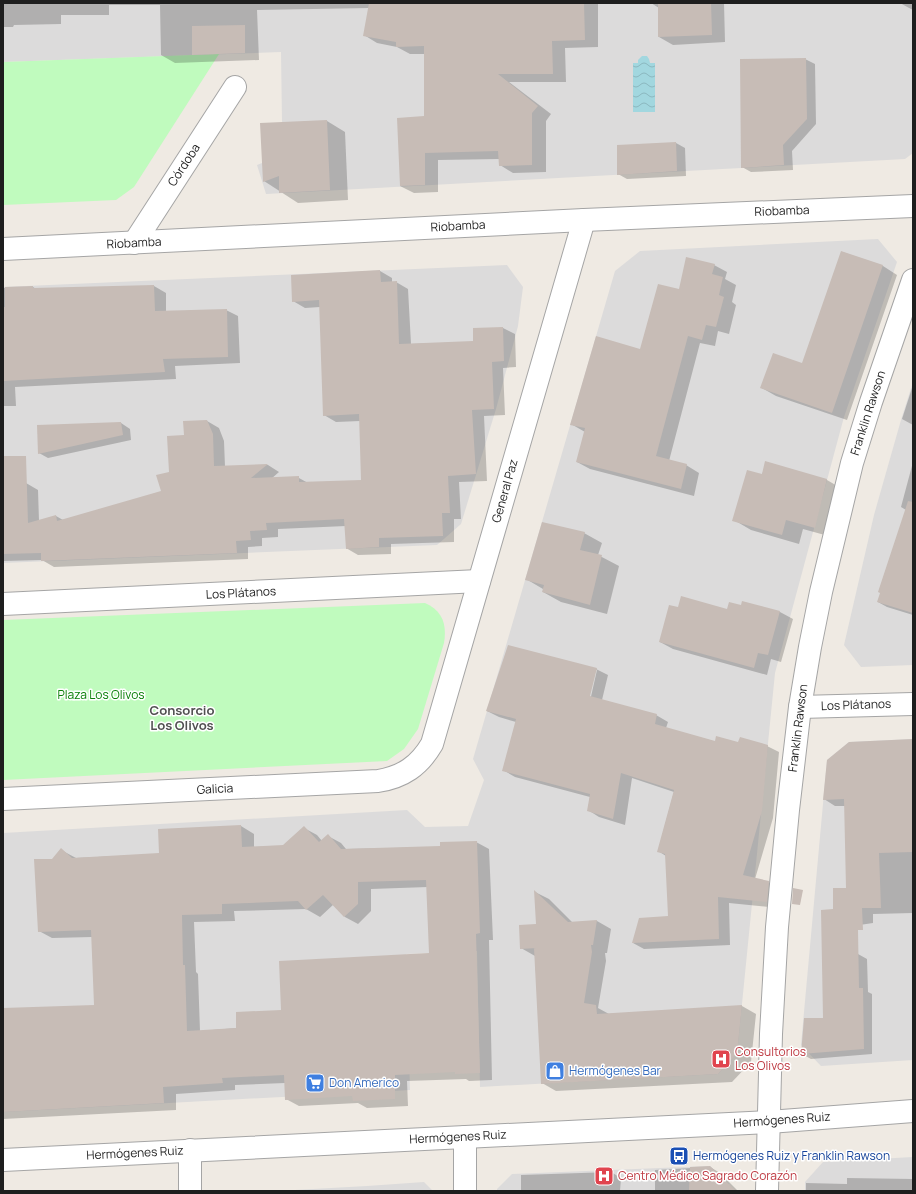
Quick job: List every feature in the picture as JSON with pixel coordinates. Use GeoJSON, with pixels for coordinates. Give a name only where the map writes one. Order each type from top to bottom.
{"type":"FeatureCollection","features":[{"type":"Feature","properties":{"kind":"street","name":"Córdoba"},"geometry":{"type":"LineString","coordinates":[[134,243],[235,87]]}},
{"type":"Feature","properties":{"kind":"street","name":"Riobamba"},"geometry":{"type":"LineString","coordinates":[[3,249],[584,220],[913,206]]}},
{"type":"Feature","properties":{"kind":"street","name":"General Paz"},"geometry":{"type":"LineString","coordinates":[[421,760],[432,744],[584,220]]}},
{"type":"Feature","properties":{"kind":"street","name":"Franklin Rawson"},"geometry":{"type":"LineString","coordinates":[[767,1191],[771,1034],[777,927],[788,810],[800,707],[821,592],[852,463],[871,402],[913,280]]}},
{"type":"Feature","properties":{"kind":"street","name":"Los Plátanos"},"geometry":{"type":"LineString","coordinates":[[3,604],[479,581]]}},
{"type":"Feature","properties":{"kind":"street","name":"Los Plátanos"},"geometry":{"type":"LineString","coordinates":[[800,707],[913,704]]}},
{"type":"Feature","properties":{"kind":"street","name":"Galicia"},"geometry":{"type":"LineString","coordinates":[[3,799],[378,781],[390,779],[402,774],[421,760]]}},
{"type":"Feature","properties":{"kind":"street","name":"Hermógenes Ruiz"},"geometry":{"type":"LineString","coordinates":[[3,1160],[769,1122],[913,1111]]}},
{"type":"Feature","properties":{"kind":"street"},"geometry":{"type":"LineString","coordinates":[[465,1137],[465,1191]]}},
{"type":"Feature","properties":{"kind":"street"},"geometry":{"type":"LineString","coordinates":[[190,1150],[190,1191]]}},
{"type":"Feature","properties":{"kind":"shaded area"},"geometry":{"type":"Polygon","coordinates":[[[3,3],[913,3],[913,153],[905,159],[266,194],[257,165],[262,163],[282,122],[281,52],[3,62],[3,3]]]}},
{"type":"Feature","properties":{"kind":"shaded area"},"geometry":{"type":"Polygon","coordinates":[[[878,239],[897,262],[844,417],[775,673],[737,1054],[718,1074],[480,1087],[477,951],[406,954],[410,1090],[3,1112],[3,833],[407,810],[425,827],[468,826],[484,780],[473,759],[615,271],[640,251],[878,239]]]}},
{"type":"Feature","properties":{"kind":"shaded area"},"geometry":{"type":"Polygon","coordinates":[[[507,265],[523,287],[518,326],[496,409],[461,524],[437,545],[3,563],[3,287],[507,265]]]}},
{"type":"Feature","properties":{"kind":"shaded area"},"geometry":{"type":"Polygon","coordinates":[[[913,382],[913,665],[861,667],[844,645],[874,515],[913,382]]]}},
{"type":"Feature","properties":{"kind":"shaded area"},"geometry":{"type":"Polygon","coordinates":[[[913,739],[913,1060],[821,1066],[801,1045],[827,760],[849,742],[913,739]]]}},
{"type":"Feature","properties":{"kind":"shaded area"},"geometry":{"type":"Polygon","coordinates":[[[913,1157],[913,1191],[805,1191],[805,1182],[823,1162],[913,1157]]]}},
{"type":"Feature","properties":{"kind":"shaded area"},"geometry":{"type":"Polygon","coordinates":[[[710,1166],[729,1184],[729,1191],[497,1191],[497,1189],[512,1174],[710,1166]]]}},
{"type":"Feature","properties":{"kind":"shaded area"},"geometry":{"type":"Polygon","coordinates":[[[424,1182],[433,1191],[277,1191],[367,1186],[424,1182]]]}},
{"type":"Feature","properties":{"kind":"green space"},"geometry":{"type":"Polygon","coordinates":[[[219,54],[134,187],[116,200],[3,205],[3,62],[219,54]]]}},
{"type":"Feature","properties":{"kind":"green space","name":"Plaza Los Olivos"},"geometry":{"type":"Polygon","coordinates":[[[425,603],[440,614],[445,630],[444,643],[418,729],[404,749],[387,761],[3,780],[3,620],[425,603]]]}},
{"type":"Feature","properties":{"kind":"water"},"geometry":{"type":"Polygon","coordinates":[[[642,56],[647,56],[650,63],[655,63],[655,112],[633,112],[633,63],[638,63],[638,60],[642,56]]]}},
{"type":"Feature","properties":{"kind":"building"},"geometry":{"type":"Polygon","coordinates":[[[369,3],[584,3],[585,40],[552,41],[553,74],[498,74],[538,106],[532,113],[532,165],[499,166],[498,151],[425,153],[425,185],[400,186],[397,118],[424,116],[424,46],[396,47],[396,42],[363,36],[369,3]]]}},
{"type":"Feature","properties":{"kind":"building"},"geometry":{"type":"Polygon","coordinates":[[[658,3],[711,3],[712,35],[658,37],[658,3]]]}},
{"type":"Feature","properties":{"kind":"building"},"geometry":{"type":"Polygon","coordinates":[[[245,25],[245,53],[192,55],[192,26],[245,25]]]}},
{"type":"Feature","properties":{"kind":"building"},"geometry":{"type":"Polygon","coordinates":[[[806,58],[807,119],[783,145],[784,165],[741,168],[740,59],[806,58]]]}},
{"type":"Feature","properties":{"kind":"building"},"geometry":{"type":"Polygon","coordinates":[[[327,120],[330,190],[279,193],[279,176],[263,182],[260,123],[327,120]]]}},
{"type":"Feature","properties":{"kind":"building"},"geometry":{"type":"Polygon","coordinates":[[[676,142],[677,171],[617,175],[617,145],[676,142]]]}},
{"type":"Feature","properties":{"kind":"building"},"geometry":{"type":"Polygon","coordinates":[[[841,251],[883,265],[832,413],[760,388],[773,353],[802,363],[841,251]]]}},
{"type":"Feature","properties":{"kind":"building"},"geometry":{"type":"Polygon","coordinates":[[[686,257],[715,264],[712,274],[723,277],[719,295],[724,297],[716,327],[706,325],[702,340],[688,336],[656,456],[687,464],[681,489],[576,462],[585,428],[570,425],[596,336],[640,349],[658,284],[679,289],[686,257]]]}},
{"type":"Feature","properties":{"kind":"building"},"geometry":{"type":"Polygon","coordinates":[[[380,270],[381,282],[397,281],[399,344],[473,341],[473,328],[503,327],[504,361],[492,362],[494,409],[472,410],[476,474],[448,476],[450,513],[442,513],[443,536],[379,538],[379,547],[346,549],[344,519],[266,523],[267,530],[250,531],[251,540],[236,541],[237,553],[41,561],[41,553],[3,554],[3,456],[26,456],[28,523],[56,515],[57,521],[161,491],[156,475],[169,472],[167,436],[184,435],[183,421],[207,420],[213,434],[214,466],[268,464],[251,478],[299,476],[299,482],[361,480],[359,414],[323,416],[319,300],[292,302],[291,275],[380,270]]]}},
{"type":"Feature","properties":{"kind":"building"},"geometry":{"type":"Polygon","coordinates":[[[154,285],[155,311],[227,309],[228,357],[163,359],[165,372],[3,381],[3,307],[5,307],[5,287],[33,286],[33,288],[154,285]]]}},
{"type":"Feature","properties":{"kind":"building"},"geometry":{"type":"Polygon","coordinates":[[[121,422],[123,435],[38,454],[37,425],[121,422]]]}},
{"type":"Feature","properties":{"kind":"building"},"geometry":{"type":"Polygon","coordinates":[[[765,461],[827,479],[815,528],[786,520],[782,535],[732,521],[747,470],[762,474],[765,461]]]}},
{"type":"Feature","properties":{"kind":"building"},"geometry":{"type":"Polygon","coordinates":[[[908,501],[913,502],[913,613],[877,602],[880,593],[878,592],[908,501]]]}},
{"type":"Feature","properties":{"kind":"building"},"geometry":{"type":"Polygon","coordinates":[[[542,522],[585,532],[580,550],[602,555],[590,605],[542,592],[544,585],[525,580],[542,522]]]}},
{"type":"Feature","properties":{"kind":"building"},"geometry":{"type":"Polygon","coordinates":[[[681,596],[727,609],[729,602],[741,605],[742,601],[780,611],[768,655],[758,653],[754,668],[659,642],[669,605],[678,607],[681,596]]]}},
{"type":"Feature","properties":{"kind":"building"},"geometry":{"type":"Polygon","coordinates":[[[508,645],[597,668],[590,696],[657,714],[655,724],[715,741],[716,736],[738,742],[740,737],[768,745],[762,811],[743,875],[769,881],[767,902],[718,897],[719,939],[632,943],[639,918],[668,916],[665,854],[657,852],[674,790],[621,773],[613,819],[587,811],[590,794],[502,771],[516,719],[486,711],[508,645]]]}},
{"type":"Feature","properties":{"kind":"building"},"geometry":{"type":"Polygon","coordinates":[[[913,739],[913,852],[879,853],[881,908],[862,908],[863,930],[858,930],[859,988],[863,988],[864,1049],[801,1054],[804,1018],[823,1018],[821,910],[833,909],[833,888],[846,888],[844,799],[823,800],[827,760],[849,742],[913,739]]]}},
{"type":"Feature","properties":{"kind":"building"},"geometry":{"type":"Polygon","coordinates":[[[241,825],[242,847],[283,845],[304,826],[319,842],[328,834],[341,849],[440,846],[440,842],[477,841],[480,933],[476,934],[480,1073],[455,1074],[455,1072],[395,1075],[395,1099],[353,1101],[352,1096],[285,1100],[284,1075],[222,1078],[223,1083],[163,1087],[164,1103],[3,1112],[3,1008],[94,1005],[91,930],[38,932],[34,859],[52,859],[61,848],[72,858],[159,853],[158,829],[241,825]],[[426,880],[358,882],[358,904],[344,917],[323,895],[306,910],[298,901],[222,904],[222,914],[182,915],[187,1031],[236,1028],[236,1012],[281,1010],[279,961],[429,953],[426,880]]]}},
{"type":"Feature","properties":{"kind":"building"},"geometry":{"type":"Polygon","coordinates":[[[793,888],[803,890],[800,905],[792,904],[793,888]]]}},
{"type":"Feature","properties":{"kind":"building"},"geometry":{"type":"Polygon","coordinates":[[[534,890],[568,922],[597,920],[593,945],[591,945],[592,952],[584,1003],[596,1005],[597,1014],[742,1005],[737,1054],[718,1074],[541,1084],[534,948],[520,949],[519,925],[536,924],[534,890]]]}},
{"type":"Feature","properties":{"kind":"building"},"geometry":{"type":"Polygon","coordinates":[[[710,1166],[736,1191],[689,1191],[690,1167],[710,1166]]]}},
{"type":"Feature","properties":{"kind":"place","name":"Consultorios Los Olivos"},"geometry":{"type":"Point","coordinates":[721,1059]}},
{"type":"Feature","properties":{"kind":"place","name":"Hermógenes Bar"},"geometry":{"type":"Point","coordinates":[555,1071]}},
{"type":"Feature","properties":{"kind":"place","name":"Don Americo"},"geometry":{"type":"Point","coordinates":[315,1083]}},
{"type":"Feature","properties":{"kind":"place","name":"Hermógenes Ruiz y Franklin Rawson"},"geometry":{"type":"Point","coordinates":[679,1156]}},
{"type":"Feature","properties":{"kind":"place","name":"Centro Médico Sagrado Corazón"},"geometry":{"type":"Point","coordinates":[604,1176]}},
{"type":"Feature","properties":{"kind":"district","name":"Consorcio Los Olivos"},"geometry":{"type":"Point","coordinates":[182,718]}}]}
